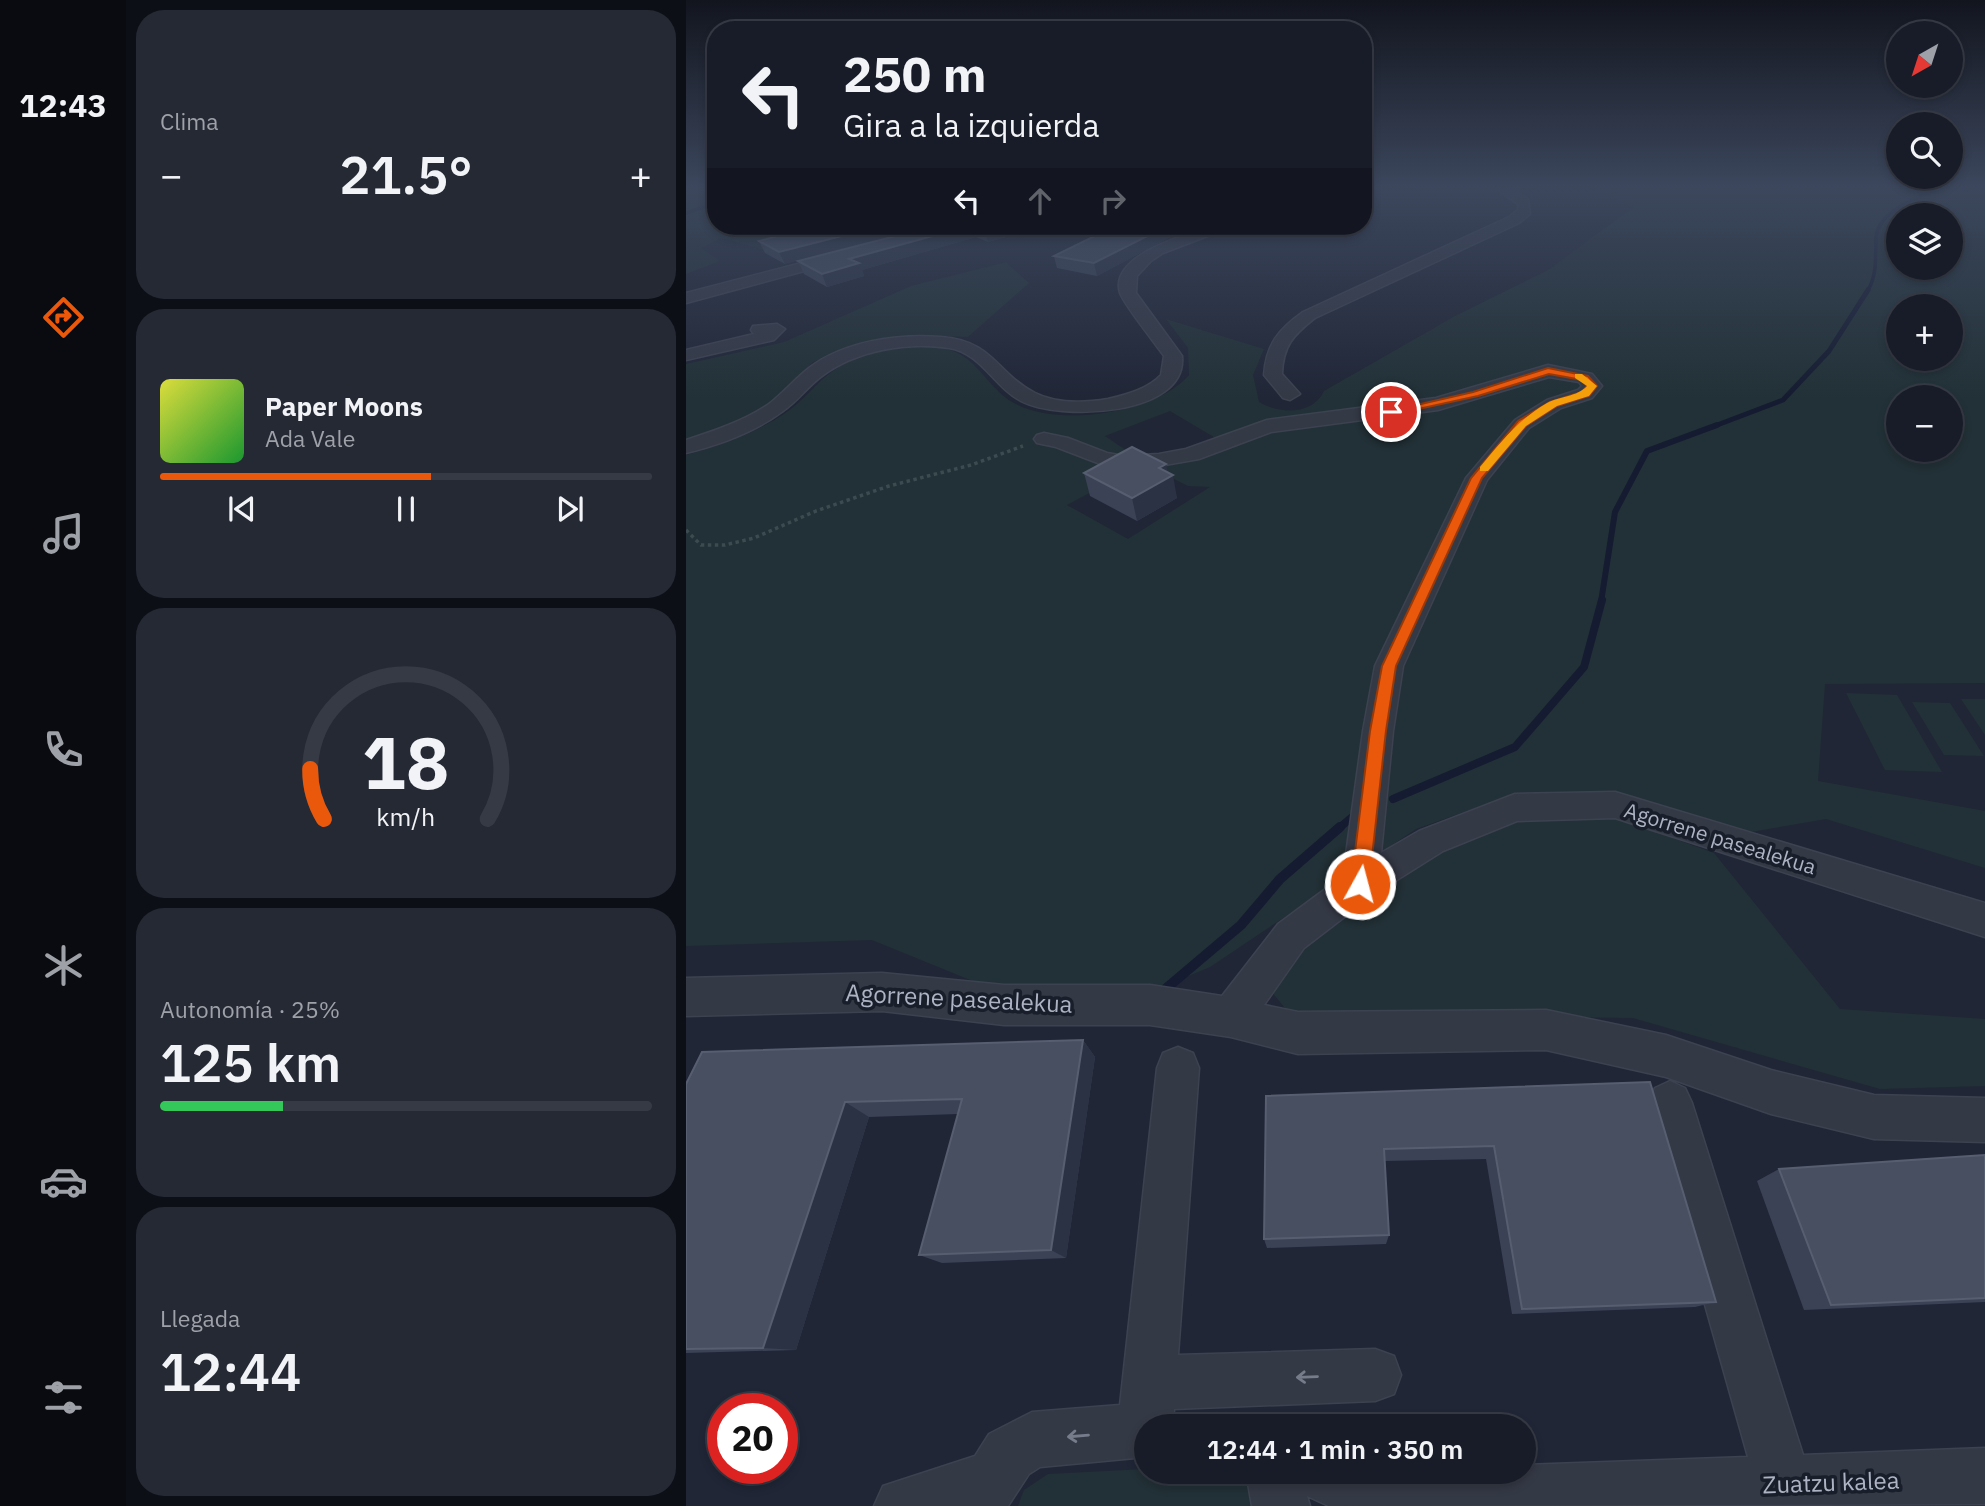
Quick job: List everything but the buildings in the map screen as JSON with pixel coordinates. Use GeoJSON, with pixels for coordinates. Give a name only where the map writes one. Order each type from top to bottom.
{"type":"FeatureCollection","features":[{"type":"Feature","properties":{"kind":"street"},"geometry":{"type":"LineString","coordinates":[[686,298],[839,257]]}},
{"type":"Feature","properties":{"kind":"street"},"geometry":{"type":"LineString","coordinates":[[686,447],[742,427],[770,412],[795,394],[820,369],[841,358],[895,344],[922,342],[969,346],[981,353],[1028,398],[1049,405],[1100,406],[1131,400],[1154,390],[1169,379],[1175,367],[1173,356],[1128,293],[1129,276],[1148,257]]}},
{"type":"Feature","properties":{"kind":"street"},"geometry":{"type":"LineString","coordinates":[[1290,394],[1273,375],[1273,353],[1287,331],[1309,315],[1434,257]]}},
{"type":"Feature","properties":{"kind":"street"},"geometry":{"type":"LineString","coordinates":[[775,259],[798,268]]}},
{"type":"Feature","properties":{"kind":"street"},"geometry":{"type":"LineString","coordinates":[[686,355],[768,337],[777,329],[759,330]]}},
{"type":"Feature","properties":{"kind":"street"},"geometry":{"type":"LineString","coordinates":[[1044,439],[1061,442],[1103,460],[1159,460],[1191,454],[1267,426],[1438,404],[1548,371],[1585,378],[1592,386],[1585,394],[1553,404],[1522,424],[1477,478],[1389,666],[1378,731],[1360,884]]}},
{"type":"Feature","properties":{"kind":"street","name":"Agorrene pasealekua"},"geometry":{"type":"LineString","coordinates":[[1231,1017],[1291,936],[1360,884],[1431,841],[1515,808],[1615,806],[1985,920]]}},
{"type":"Feature","properties":{"kind":"street","name":"Agorrene pasealekua"},"geometry":{"type":"LineString","coordinates":[[686,997],[882,992],[1004,1005],[1150,1005],[1231,1017],[1297,1033],[1546,1030],[1666,1056],[1771,1092],[1874,1117],[1985,1120]]}},
{"type":"Feature","properties":{"kind":"street"},"geometry":{"type":"LineString","coordinates":[[1178,1068],[1147,1414],[1375,1375]]}},
{"type":"Feature","properties":{"kind":"street"},"geometry":{"type":"LineString","coordinates":[[1670,1103],[1788,1495]]}},
{"type":"Feature","properties":{"kind":"street"},"geometry":{"type":"LineString","coordinates":[[903,1506],[984,1492],[1009,1454],[1032,1440],[1134,1417]]}},
{"type":"Feature","properties":{"kind":"street","name":"Zuatzu kalea"},"geometry":{"type":"LineString","coordinates":[[1342,1484],[1381,1504],[1461,1496],[1788,1495],[1985,1476]]}},
{"type":"Feature","properties":{"kind":"street"},"geometry":{"type":"LineString","coordinates":[[1276,1484],[1281,1506]]}},
{"type":"Feature","properties":{"kind":"path"},"geometry":{"type":"LineString","coordinates":[[686,530],[701,545],[725,545],[754,537],[816,511],[889,486],[971,465],[1044,439]]}},
{"type":"Feature","properties":{"kind":"shaded area"},"geometry":{"type":"Polygon","coordinates":[[[686,257],[715,257],[720,261],[686,274],[686,257]]]}},
{"type":"Feature","properties":{"kind":"shaded area"},"geometry":{"type":"Polygon","coordinates":[[[1565,257],[1886,257],[1886,280],[1963,280],[1963,257],[1985,257],[1985,683],[1825,684],[1818,781],[1985,811],[1985,868],[1826,819],[1751,832],[1614,793],[1509,796],[1416,829],[1210,967],[1160,988],[985,986],[872,940],[686,946],[686,455],[737,438],[773,421],[791,409],[829,374],[847,363],[872,354],[914,347],[940,348],[961,355],[1006,398],[1025,408],[1048,414],[1101,414],[1152,400],[1173,389],[1189,375],[1188,348],[1166,319],[1264,349],[1253,375],[1259,402],[1276,409],[1294,410],[1312,405],[1324,391],[1455,316],[1548,270],[1565,257]],[[1170,411],[1105,436],[1145,463],[1067,505],[1128,539],[1210,487],[1188,486],[1150,467],[1229,446],[1170,411]]]}},
{"type":"Feature","properties":{"kind":"shaded area"},"geometry":{"type":"Polygon","coordinates":[[[1006,262],[1029,283],[968,337],[917,335],[869,343],[813,362],[774,401],[742,420],[686,442],[686,364],[784,342],[911,286],[1006,262]]]}},
{"type":"Feature","properties":{"kind":"shaded area"},"geometry":{"type":"Polygon","coordinates":[[[1846,693],[1897,695],[1942,772],[1885,770],[1846,693]]]}},
{"type":"Feature","properties":{"kind":"shaded area"},"geometry":{"type":"Polygon","coordinates":[[[1961,699],[1985,699],[1985,735],[1961,699]]]}},
{"type":"Feature","properties":{"kind":"shaded area"},"geometry":{"type":"Polygon","coordinates":[[[1912,702],[1950,703],[1984,756],[1944,755],[1912,702]]]}},
{"type":"Feature","properties":{"kind":"shaded area"},"geometry":{"type":"Polygon","coordinates":[[[1614,817],[1714,853],[1840,1009],[1985,1019],[1985,1086],[1880,1089],[1633,1018],[1289,1013],[1271,991],[1300,940],[1435,850],[1513,819],[1614,817]]]}},
{"type":"Feature","properties":{"kind":"shaded area"},"geometry":{"type":"Polygon","coordinates":[[[1134,1470],[1134,1484],[1247,1484],[1252,1506],[1018,1506],[1024,1490],[1048,1474],[1134,1470]]]}},
{"type":"Feature","properties":{"kind":"waterway"},"geometry":{"type":"LineString","coordinates":[[1867,292],[1871,285],[1876,257]]}},
{"type":"Feature","properties":{"kind":"waterway"},"geometry":{"type":"LineString","coordinates":[[1712,427],[1783,400],[1829,351],[1868,290]]}},
{"type":"Feature","properties":{"kind":"waterway"},"geometry":{"type":"LineString","coordinates":[[1601,602],[1615,512],[1647,451],[1717,425]]}},
{"type":"Feature","properties":{"kind":"waterway"},"geometry":{"type":"LineString","coordinates":[[1393,799],[1515,747],[1584,667],[1602,600]]}},
{"type":"Feature","properties":{"kind":"waterway"},"geometry":{"type":"LineString","coordinates":[[1338,829],[1357,813]]}},
{"type":"Feature","properties":{"kind":"waterway"},"geometry":{"type":"LineString","coordinates":[[1163,991],[1241,925],[1280,879],[1340,827]]}},
{"type":"Feature","properties":{"kind":"slow traffic"},"geometry":{"type":"LineString","coordinates":[[1484,469],[1522,424],[1553,404],[1585,394],[1592,386],[1585,378],[1578,376]]}},
{"type":"Feature","properties":{"kind":"route"},"geometry":{"type":"LineString","coordinates":[[1360,884],[1378,731],[1389,666],[1477,478],[1522,424],[1553,404],[1585,394],[1592,386],[1585,378],[1548,371],[1438,404],[1391,412]]}}]}
